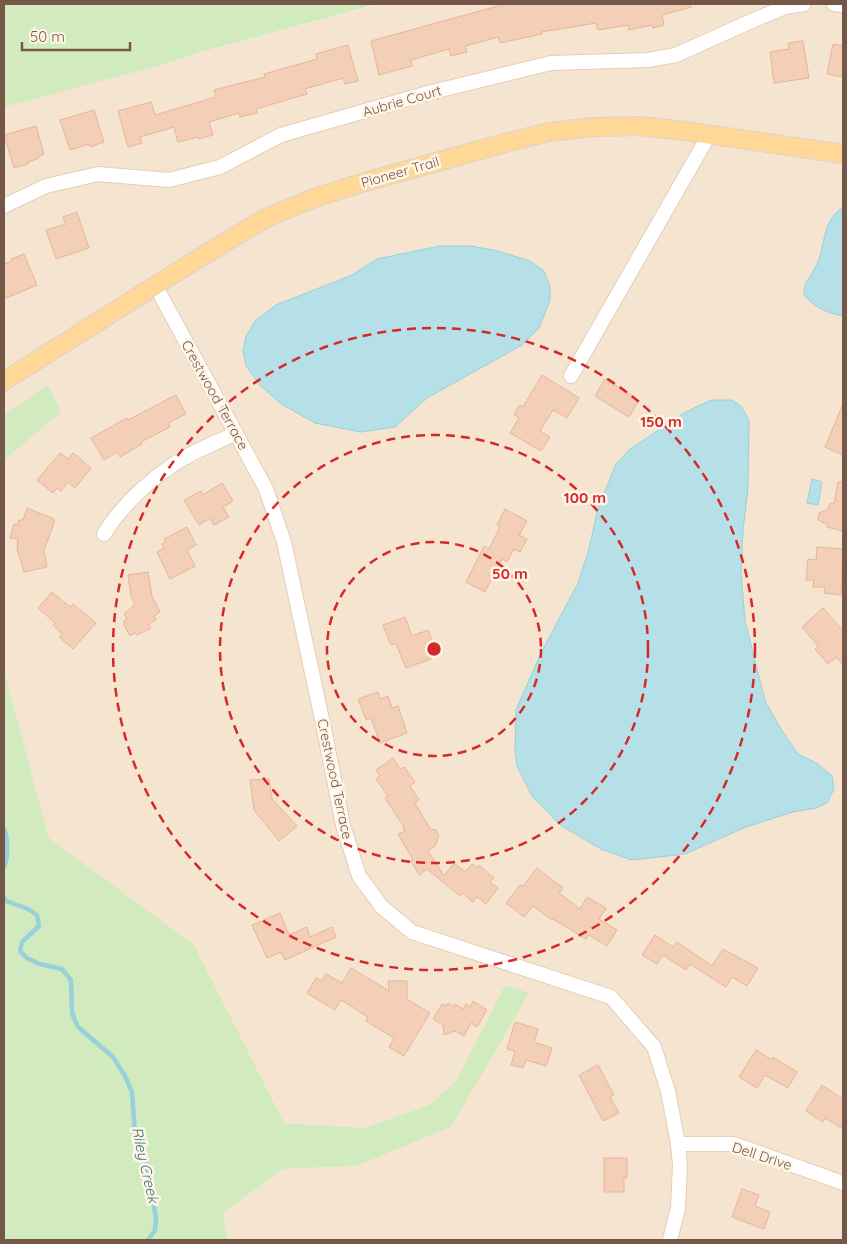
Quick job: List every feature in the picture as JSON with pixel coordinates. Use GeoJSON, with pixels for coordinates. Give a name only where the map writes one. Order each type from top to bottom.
{"type":"FeatureCollection","features":[{"type":"Feature","properties":{"kind":"main road","name":"Pioneer Trail"},"geometry":{"type":"LineString","coordinates":[[4,381],[155,285],[264,219],[314,198],[505,143],[549,132],[594,127],[640,126],[843,154]]}},
{"type":"Feature","properties":{"kind":"street","name":"Aubrie Court"},"geometry":{"type":"LineString","coordinates":[[4,206],[46,186],[98,174],[169,180],[220,167],[281,135],[428,93],[551,63],[648,60],[676,56],[778,10],[804,4]]}},
{"type":"Feature","properties":{"kind":"street"},"geometry":{"type":"LineString","coordinates":[[834,4],[843,5]]}},
{"type":"Feature","properties":{"kind":"street"},"geometry":{"type":"LineString","coordinates":[[571,376],[709,135]]}},
{"type":"Feature","properties":{"kind":"street","name":"Crestwood Terrace"},"geometry":{"type":"LineString","coordinates":[[155,285],[266,489],[284,542],[343,825],[359,876],[382,907],[412,932],[611,997],[654,1047],[668,1091],[680,1165],[678,1208],[670,1240]]}},
{"type":"Feature","properties":{"kind":"street"},"geometry":{"type":"LineString","coordinates":[[104,534],[116,514],[140,490],[176,463],[236,433]]}},
{"type":"Feature","properties":{"kind":"street","name":"Dell Drive"},"geometry":{"type":"LineString","coordinates":[[678,1144],[734,1144],[843,1183]]}},
{"type":"Feature","properties":{"kind":"shaded area"},"geometry":{"type":"Polygon","coordinates":[[[379,4],[843,4],[843,1240],[228,1240],[223,1213],[283,1169],[357,1166],[451,1127],[505,985],[456,1081],[429,1105],[364,1128],[284,1123],[194,946],[49,838],[4,671],[4,460],[61,412],[48,385],[4,415],[4,106],[379,4]]]}},
{"type":"Feature","properties":{"kind":"green space"},"geometry":{"type":"Polygon","coordinates":[[[4,4],[377,4],[4,107],[4,4]]]}},
{"type":"Feature","properties":{"kind":"green space"},"geometry":{"type":"Polygon","coordinates":[[[48,385],[61,412],[4,460],[4,415],[48,385]]]}},
{"type":"Feature","properties":{"kind":"green space"},"geometry":{"type":"Polygon","coordinates":[[[4,671],[49,838],[194,945],[284,1123],[364,1128],[429,1105],[456,1081],[505,985],[529,993],[451,1127],[357,1166],[283,1169],[223,1213],[228,1240],[4,1240],[4,671]]]}},
{"type":"Feature","properties":{"kind":"water"},"geometry":{"type":"Polygon","coordinates":[[[843,207],[843,316],[821,309],[812,303],[804,294],[804,289],[819,258],[827,227],[843,207]]]}},
{"type":"Feature","properties":{"kind":"water"},"geometry":{"type":"Polygon","coordinates":[[[440,246],[471,246],[498,251],[530,261],[544,271],[550,287],[550,300],[539,328],[522,345],[427,398],[395,427],[361,432],[315,423],[281,404],[260,385],[246,366],[243,351],[246,336],[256,320],[276,305],[352,275],[377,259],[440,246]]]}},
{"type":"Feature","properties":{"kind":"water"},"geometry":{"type":"Polygon","coordinates":[[[711,400],[732,400],[742,407],[749,421],[748,488],[743,530],[741,573],[745,621],[765,701],[798,754],[818,764],[832,776],[834,789],[827,803],[816,808],[793,812],[746,827],[685,854],[632,860],[601,849],[560,825],[532,796],[517,766],[515,750],[516,710],[540,655],[578,583],[589,549],[598,508],[616,464],[629,450],[684,413],[711,400]]]}},
{"type":"Feature","properties":{"kind":"water"},"geometry":{"type":"Polygon","coordinates":[[[812,479],[822,482],[818,505],[807,503],[812,479]]]}},
{"type":"Feature","properties":{"kind":"building"},"geometry":{"type":"Polygon","coordinates":[[[505,4],[690,4],[691,7],[662,15],[664,25],[653,28],[652,25],[629,30],[628,25],[598,30],[596,23],[541,32],[542,34],[500,43],[498,37],[465,46],[467,52],[451,56],[449,49],[411,60],[412,66],[379,75],[371,41],[505,4]]]}},
{"type":"Feature","properties":{"kind":"building"},"geometry":{"type":"Polygon","coordinates":[[[803,41],[809,78],[774,83],[770,52],[789,49],[788,43],[803,41]]]}},
{"type":"Feature","properties":{"kind":"building"},"geometry":{"type":"Polygon","coordinates":[[[833,44],[843,46],[843,77],[827,74],[833,44]]]}},
{"type":"Feature","properties":{"kind":"building"},"geometry":{"type":"Polygon","coordinates":[[[348,45],[358,81],[345,84],[343,78],[305,89],[307,94],[256,109],[257,113],[240,117],[239,113],[209,122],[213,135],[178,142],[174,127],[140,137],[142,143],[128,147],[118,111],[151,102],[155,115],[216,97],[214,90],[265,77],[264,74],[317,59],[316,54],[348,45]]]}},
{"type":"Feature","properties":{"kind":"building"},"geometry":{"type":"Polygon","coordinates":[[[94,110],[104,142],[90,147],[89,144],[70,150],[60,120],[94,110]]]}},
{"type":"Feature","properties":{"kind":"building"},"geometry":{"type":"Polygon","coordinates":[[[36,126],[44,154],[28,162],[28,164],[14,168],[4,135],[36,126]]]}},
{"type":"Feature","properties":{"kind":"building"},"geometry":{"type":"Polygon","coordinates":[[[77,212],[89,248],[56,259],[46,230],[66,224],[63,217],[77,212]]]}},
{"type":"Feature","properties":{"kind":"building"},"geometry":{"type":"Polygon","coordinates":[[[24,254],[37,285],[4,299],[4,264],[24,254]]]}},
{"type":"Feature","properties":{"kind":"building"},"geometry":{"type":"Polygon","coordinates":[[[542,375],[579,398],[567,418],[553,410],[540,431],[550,437],[541,451],[510,433],[519,418],[514,414],[520,405],[523,407],[542,375]]]}},
{"type":"Feature","properties":{"kind":"building"},"geometry":{"type":"Polygon","coordinates":[[[605,379],[639,400],[629,417],[595,396],[605,379]]]}},
{"type":"Feature","properties":{"kind":"building"},"geometry":{"type":"Polygon","coordinates":[[[176,395],[186,414],[168,423],[170,427],[141,442],[142,444],[120,457],[117,452],[104,460],[91,438],[127,418],[128,420],[176,395]]]}},
{"type":"Feature","properties":{"kind":"building"},"geometry":{"type":"Polygon","coordinates":[[[843,404],[843,455],[825,447],[843,404]]]}},
{"type":"Feature","properties":{"kind":"building"},"geometry":{"type":"Polygon","coordinates":[[[60,453],[68,459],[73,453],[91,468],[75,488],[68,482],[61,491],[57,488],[53,493],[37,480],[60,453]]]}},
{"type":"Feature","properties":{"kind":"building"},"geometry":{"type":"Polygon","coordinates":[[[838,482],[843,482],[843,531],[827,527],[827,524],[818,519],[819,513],[828,509],[830,503],[834,504],[838,482]]]}},
{"type":"Feature","properties":{"kind":"building"},"geometry":{"type":"Polygon","coordinates":[[[222,483],[233,501],[223,507],[229,517],[214,525],[210,518],[199,525],[184,500],[201,491],[203,495],[222,483]]]}},
{"type":"Feature","properties":{"kind":"building"},"geometry":{"type":"Polygon","coordinates":[[[27,508],[54,519],[54,523],[44,550],[47,567],[24,572],[17,548],[18,539],[10,538],[14,524],[18,525],[19,520],[23,520],[27,508]]]}},
{"type":"Feature","properties":{"kind":"building"},"geometry":{"type":"Polygon","coordinates":[[[505,509],[527,521],[519,535],[527,539],[520,552],[514,549],[507,562],[502,559],[485,592],[466,582],[484,546],[489,549],[500,527],[497,525],[505,509]]]}},
{"type":"Feature","properties":{"kind":"building"},"geometry":{"type":"Polygon","coordinates":[[[187,527],[196,545],[187,550],[195,566],[170,579],[157,552],[164,548],[162,544],[165,542],[164,539],[187,527]]]}},
{"type":"Feature","properties":{"kind":"building"},"geometry":{"type":"Polygon","coordinates":[[[817,547],[843,549],[841,595],[824,593],[825,587],[813,587],[814,580],[806,580],[808,559],[816,560],[817,547]]]}},
{"type":"Feature","properties":{"kind":"building"},"geometry":{"type":"Polygon","coordinates":[[[148,572],[152,596],[160,612],[154,616],[156,620],[148,624],[151,628],[137,635],[135,633],[130,636],[124,625],[124,621],[127,619],[124,614],[135,604],[131,596],[128,575],[148,572]]]}},
{"type":"Feature","properties":{"kind":"building"},"geometry":{"type":"Polygon","coordinates":[[[52,592],[70,607],[73,604],[96,623],[73,649],[59,637],[62,634],[53,625],[55,623],[38,608],[52,592]]]}},
{"type":"Feature","properties":{"kind":"building"},"geometry":{"type":"Polygon","coordinates":[[[823,608],[843,631],[843,665],[836,657],[828,664],[815,649],[818,646],[802,627],[823,608]]]}},
{"type":"Feature","properties":{"kind":"building"},"geometry":{"type":"Polygon","coordinates":[[[405,617],[412,636],[428,630],[433,643],[426,646],[431,659],[406,668],[396,644],[391,645],[383,625],[405,617]]]}},
{"type":"Feature","properties":{"kind":"building"},"geometry":{"type":"Polygon","coordinates":[[[378,692],[380,699],[388,696],[392,708],[398,706],[407,733],[380,743],[371,718],[366,720],[358,699],[378,692]]]}},
{"type":"Feature","properties":{"kind":"building"},"geometry":{"type":"Polygon","coordinates":[[[393,758],[400,769],[404,767],[415,782],[410,786],[419,800],[415,803],[431,830],[435,829],[439,836],[435,846],[428,851],[444,876],[454,863],[465,872],[472,864],[477,868],[479,865],[494,878],[490,882],[498,888],[486,904],[477,897],[473,902],[462,893],[460,896],[427,869],[419,875],[398,834],[405,831],[404,827],[385,798],[388,796],[376,779],[380,776],[376,770],[393,758]]]}},
{"type":"Feature","properties":{"kind":"building"},"geometry":{"type":"Polygon","coordinates":[[[269,779],[272,799],[297,826],[279,841],[254,810],[250,780],[269,779]]]}},
{"type":"Feature","properties":{"kind":"building"},"geometry":{"type":"Polygon","coordinates":[[[537,868],[563,888],[559,893],[580,909],[587,897],[606,908],[599,919],[617,930],[607,946],[589,935],[586,939],[552,920],[533,906],[524,917],[506,903],[537,868]]]}},
{"type":"Feature","properties":{"kind":"building"},"geometry":{"type":"Polygon","coordinates":[[[280,913],[289,935],[307,927],[310,937],[332,927],[336,937],[285,960],[281,952],[267,958],[252,925],[280,913]]]}},
{"type":"Feature","properties":{"kind":"building"},"geometry":{"type":"Polygon","coordinates":[[[655,935],[673,947],[677,942],[712,966],[723,949],[758,968],[747,986],[732,977],[726,987],[690,964],[686,970],[663,955],[657,964],[642,955],[655,935]]]}},
{"type":"Feature","properties":{"kind":"building"},"geometry":{"type":"Polygon","coordinates":[[[351,968],[389,991],[388,981],[407,981],[407,999],[430,1013],[404,1056],[389,1047],[394,1038],[366,1021],[368,1017],[341,1000],[335,1010],[307,993],[316,978],[322,981],[326,974],[342,983],[351,968]]]}},
{"type":"Feature","properties":{"kind":"building"},"geometry":{"type":"Polygon","coordinates":[[[473,1001],[487,1010],[477,1027],[471,1023],[464,1036],[455,1031],[444,1035],[443,1025],[433,1019],[442,1004],[446,1006],[448,1003],[454,1007],[455,1004],[463,1009],[466,1004],[470,1007],[473,1001]]]}},
{"type":"Feature","properties":{"kind":"building"},"geometry":{"type":"Polygon","coordinates":[[[515,1022],[538,1029],[534,1042],[552,1048],[546,1066],[526,1060],[523,1068],[511,1065],[515,1051],[507,1049],[515,1022]]]}},
{"type":"Feature","properties":{"kind":"building"},"geometry":{"type":"Polygon","coordinates":[[[756,1050],[772,1060],[773,1057],[797,1072],[788,1088],[765,1075],[757,1088],[739,1077],[756,1050]]]}},
{"type":"Feature","properties":{"kind":"building"},"geometry":{"type":"Polygon","coordinates":[[[598,1065],[614,1095],[610,1097],[619,1113],[603,1121],[579,1075],[598,1065]]]}},
{"type":"Feature","properties":{"kind":"building"},"geometry":{"type":"Polygon","coordinates":[[[822,1085],[843,1099],[843,1129],[825,1118],[823,1122],[806,1111],[822,1085]]]}},
{"type":"Feature","properties":{"kind":"building"},"geometry":{"type":"Polygon","coordinates":[[[604,1158],[627,1158],[627,1178],[624,1178],[624,1192],[604,1192],[604,1158]]]}},
{"type":"Feature","properties":{"kind":"building"},"geometry":{"type":"Polygon","coordinates":[[[742,1189],[759,1195],[755,1206],[770,1212],[764,1229],[732,1217],[742,1189]]]}},
{"type":"Feature","properties":{"kind":"waterway","name":"Riley Creek"},"geometry":{"type":"LineString","coordinates":[[4,828],[7,848],[4,867]]}},
{"type":"Feature","properties":{"kind":"waterway","name":"Riley Creek"},"geometry":{"type":"LineString","coordinates":[[4,898],[6,901],[28,909],[37,915],[39,926],[22,942],[20,951],[27,958],[40,964],[62,969],[71,980],[72,1013],[78,1027],[113,1057],[132,1092],[135,1134],[144,1151],[156,1218],[155,1230],[148,1240]]}}]}
